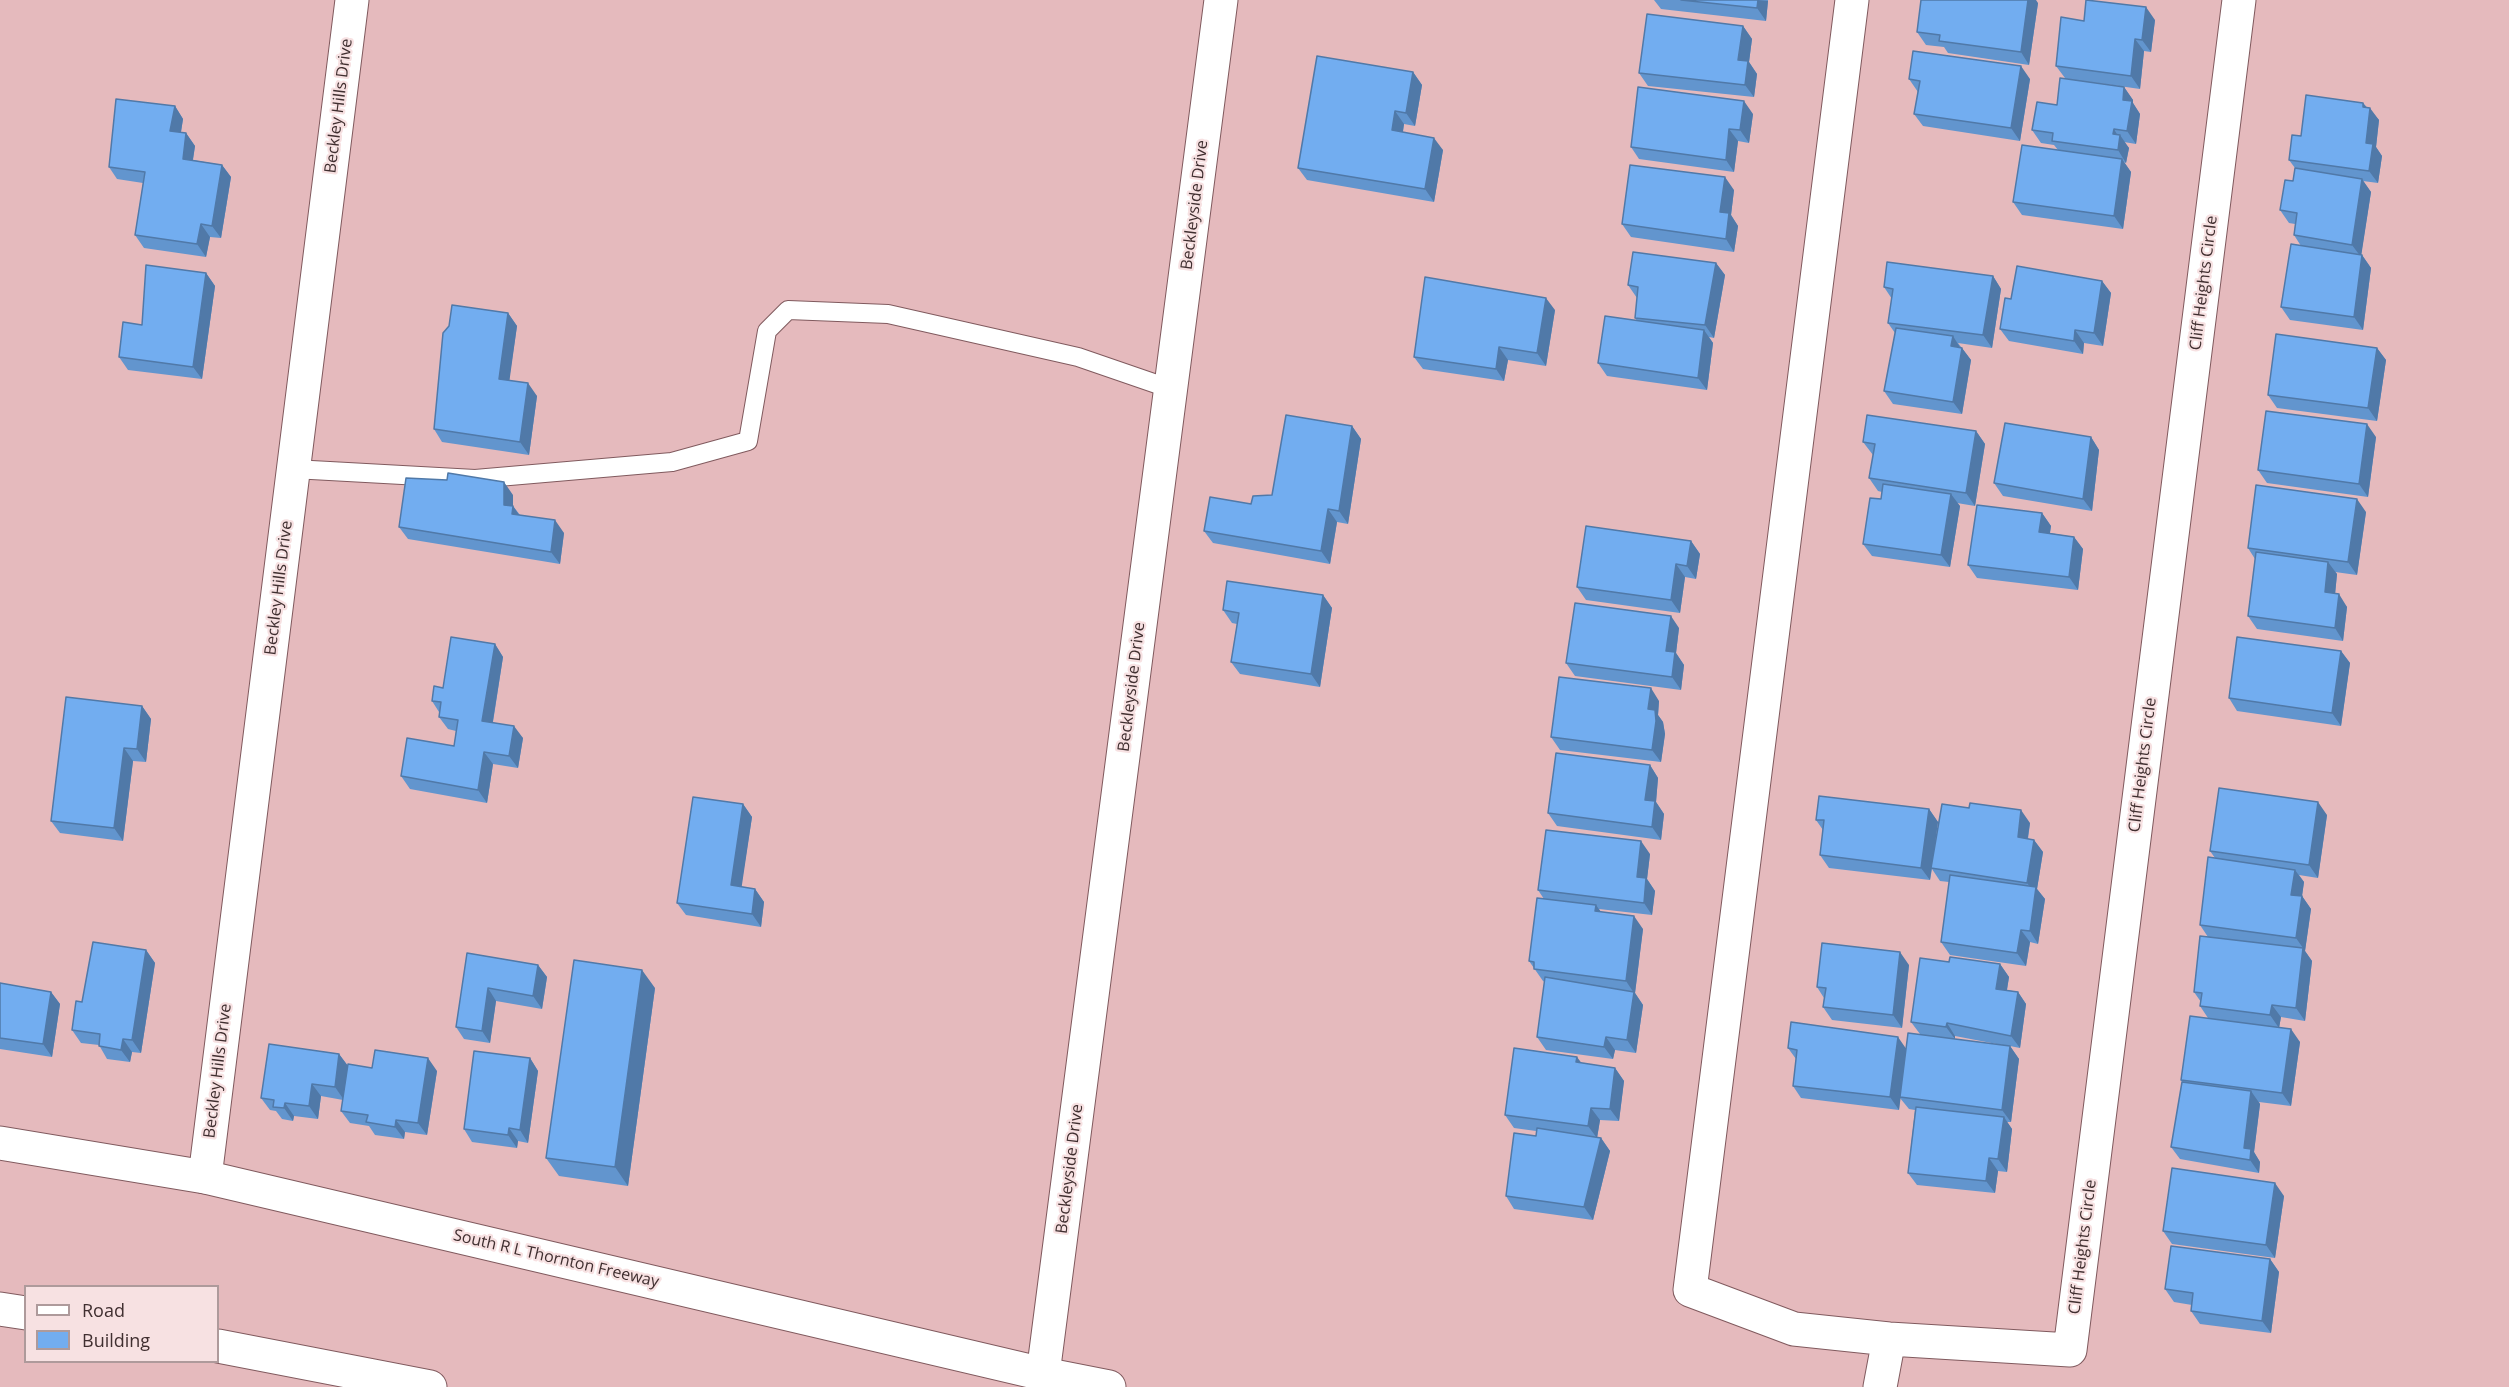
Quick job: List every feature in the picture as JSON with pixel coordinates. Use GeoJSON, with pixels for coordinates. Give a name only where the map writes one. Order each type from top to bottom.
{"type":"FeatureCollection","features":[{"type":"Feature","properties":{"kind":"main road","name":"Beckley Hills Drive"},"geometry":{"type":"LineString","coordinates":[[205,1177],[352,0]]}},
{"type":"Feature","properties":{"kind":"main road","name":"Beckleyside Drive"},"geometry":{"type":"LineString","coordinates":[[1043,1374],[1221,0]]}},
{"type":"Feature","properties":{"kind":"main road","name":"Cliff Heights Circle"},"geometry":{"type":"LineString","coordinates":[[1852,0],[1690,1290],[1794,1329],[1889,1339],[2070,1350],[2240,0]]}},
{"type":"Feature","properties":{"kind":"main road","name":"South R L Thornton Freeway"},"geometry":{"type":"LineString","coordinates":[[0,1143],[205,1177],[1043,1374],[1109,1387]]}},
{"type":"Feature","properties":{"kind":"main road"},"geometry":{"type":"LineString","coordinates":[[0,1309],[24,1313]]}},
{"type":"Feature","properties":{"kind":"main road"},"geometry":{"type":"LineString","coordinates":[[1880,1387],[1889,1339]]}},
{"type":"Feature","properties":{"kind":"main road"},"geometry":{"type":"LineString","coordinates":[[219,1346],[430,1387]]}},
{"type":"Feature","properties":{"kind":"lane"},"geometry":{"type":"LineString","coordinates":[[293,469],[475,479],[672,462],[748,441],[767,331],[788,310],[888,314],[1078,357],[1171,389]]}},
{"type":"Feature","properties":{"kind":"building"},"geometry":{"type":"Polygon","coordinates":[[[1681,0],[1758,0],[1757,8],[1681,0]]]}},
{"type":"Feature","properties":{"kind":"building"},"geometry":{"type":"Polygon","coordinates":[[[1921,0],[2028,0],[2021,52],[1939,41],[1940,35],[1917,32],[1921,0]]]}},
{"type":"Feature","properties":{"kind":"building"},"geometry":{"type":"Polygon","coordinates":[[[2086,0],[2146,7],[2142,40],[2135,39],[2131,76],[2056,66],[2061,17],[2084,21],[2086,0]]]}},
{"type":"Feature","properties":{"kind":"building"},"geometry":{"type":"Polygon","coordinates":[[[1647,14],[1743,26],[1738,60],[1748,61],[1745,85],[1639,73],[1647,14]]]}},
{"type":"Feature","properties":{"kind":"building"},"geometry":{"type":"Polygon","coordinates":[[[1913,51],[2021,66],[2011,128],[1914,114],[1920,81],[1909,79],[1913,51]]]}},
{"type":"Feature","properties":{"kind":"building"},"geometry":{"type":"Polygon","coordinates":[[[1317,56],[1413,72],[1406,113],[1395,111],[1392,130],[1434,138],[1425,189],[1298,168],[1317,56]]]}},
{"type":"Feature","properties":{"kind":"building"},"geometry":{"type":"Polygon","coordinates":[[[2060,78],[2124,87],[2123,100],[2132,101],[2127,131],[2114,129],[2113,134],[2120,135],[2118,150],[2052,141],[2053,133],[2032,130],[2037,102],[2057,105],[2060,78]]]}},
{"type":"Feature","properties":{"kind":"building"},"geometry":{"type":"Polygon","coordinates":[[[1638,87],[1744,101],[1740,130],[1729,129],[1726,160],[1631,147],[1638,87]]]}},
{"type":"Feature","properties":{"kind":"building"},"geometry":{"type":"Polygon","coordinates":[[[2306,95],[2363,103],[2363,107],[2370,108],[2366,143],[2373,144],[2369,171],[2289,160],[2292,135],[2301,136],[2306,95]]]}},
{"type":"Feature","properties":{"kind":"building"},"geometry":{"type":"Polygon","coordinates":[[[116,99],[175,106],[170,131],[186,133],[183,159],[222,165],[212,226],[201,224],[197,244],[135,235],[145,172],[109,167],[116,99]]]}},
{"type":"Feature","properties":{"kind":"building"},"geometry":{"type":"Polygon","coordinates":[[[2022,145],[2122,159],[2114,216],[2013,202],[2022,145]]]}},
{"type":"Feature","properties":{"kind":"building"},"geometry":{"type":"Polygon","coordinates":[[[1630,165],[1725,177],[1720,212],[1729,213],[1726,239],[1622,224],[1630,165]]]}},
{"type":"Feature","properties":{"kind":"building"},"geometry":{"type":"Polygon","coordinates":[[[2295,168],[2362,179],[2352,245],[2294,235],[2297,213],[2280,210],[2285,180],[2293,181],[2295,168]]]}},
{"type":"Feature","properties":{"kind":"building"},"geometry":{"type":"Polygon","coordinates":[[[2291,244],[2362,255],[2354,317],[2281,307],[2291,244]]]}},
{"type":"Feature","properties":{"kind":"building"},"geometry":{"type":"Polygon","coordinates":[[[1633,252],[1716,263],[1705,325],[1635,318],[1638,287],[1628,285],[1633,252]]]}},
{"type":"Feature","properties":{"kind":"building"},"geometry":{"type":"Polygon","coordinates":[[[1887,262],[1993,276],[1983,335],[1888,323],[1893,289],[1884,287],[1887,262]]]}},
{"type":"Feature","properties":{"kind":"building"},"geometry":{"type":"Polygon","coordinates":[[[146,265],[206,273],[193,367],[119,357],[123,322],[142,325],[146,265]]]}},
{"type":"Feature","properties":{"kind":"building"},"geometry":{"type":"Polygon","coordinates":[[[2017,266],[2102,281],[2094,333],[2075,330],[2074,341],[2000,329],[2005,298],[2011,299],[2017,266]]]}},
{"type":"Feature","properties":{"kind":"building"},"geometry":{"type":"Polygon","coordinates":[[[1425,277],[1546,298],[1537,353],[1499,347],[1496,369],[1414,357],[1425,277]]]}},
{"type":"Feature","properties":{"kind":"building"},"geometry":{"type":"Polygon","coordinates":[[[452,305],[508,313],[499,379],[528,383],[520,442],[434,429],[443,333],[449,326],[452,305]]]}},
{"type":"Feature","properties":{"kind":"building"},"geometry":{"type":"Polygon","coordinates":[[[1605,316],[1704,330],[1698,378],[1598,363],[1605,316]]]}},
{"type":"Feature","properties":{"kind":"building"},"geometry":{"type":"Polygon","coordinates":[[[1896,328],[1953,336],[1951,346],[1962,348],[1953,402],[1884,391],[1896,328]]]}},
{"type":"Feature","properties":{"kind":"building"},"geometry":{"type":"Polygon","coordinates":[[[2276,334],[2377,348],[2368,408],[2268,395],[2276,334]]]}},
{"type":"Feature","properties":{"kind":"building"},"geometry":{"type":"Polygon","coordinates":[[[2266,411],[2367,424],[2359,484],[2258,470],[2266,411]]]}},
{"type":"Feature","properties":{"kind":"building"},"geometry":{"type":"Polygon","coordinates":[[[1286,415],[1352,426],[1339,511],[1328,509],[1321,551],[1204,531],[1210,497],[1251,504],[1253,496],[1272,495],[1286,415]]]}},
{"type":"Feature","properties":{"kind":"building"},"geometry":{"type":"Polygon","coordinates":[[[1867,415],[1976,431],[1966,493],[1869,478],[1875,444],[1863,442],[1867,415]]]}},
{"type":"Feature","properties":{"kind":"building"},"geometry":{"type":"Polygon","coordinates":[[[2005,423],[2091,437],[2083,499],[1994,483],[2005,423]]]}},
{"type":"Feature","properties":{"kind":"building"},"geometry":{"type":"Polygon","coordinates":[[[448,473],[504,482],[504,505],[513,506],[512,514],[555,520],[551,552],[399,527],[406,478],[447,480],[448,473]]]}},
{"type":"Feature","properties":{"kind":"building"},"geometry":{"type":"Polygon","coordinates":[[[1883,484],[1951,494],[1941,555],[1863,544],[1870,498],[1881,499],[1883,484]]]}},
{"type":"Feature","properties":{"kind":"building"},"geometry":{"type":"Polygon","coordinates":[[[2256,485],[2357,499],[2348,562],[2248,548],[2256,485]]]}},
{"type":"Feature","properties":{"kind":"building"},"geometry":{"type":"Polygon","coordinates":[[[1977,505],[2042,513],[2039,532],[2074,537],[2069,577],[1968,565],[1977,505]]]}},
{"type":"Feature","properties":{"kind":"building"},"geometry":{"type":"Polygon","coordinates":[[[1586,526],[1691,541],[1687,566],[1676,564],[1671,600],[1577,587],[1586,526]]]}},
{"type":"Feature","properties":{"kind":"building"},"geometry":{"type":"Polygon","coordinates":[[[2256,552],[2328,562],[2325,592],[2339,594],[2335,628],[2248,616],[2256,552]]]}},
{"type":"Feature","properties":{"kind":"building"},"geometry":{"type":"Polygon","coordinates":[[[1227,581],[1323,595],[1311,674],[1231,662],[1239,613],[1223,610],[1227,581]]]}},
{"type":"Feature","properties":{"kind":"building"},"geometry":{"type":"Polygon","coordinates":[[[1575,603],[1671,616],[1666,651],[1675,652],[1672,677],[1566,663],[1575,603]]]}},
{"type":"Feature","properties":{"kind":"building"},"geometry":{"type":"Polygon","coordinates":[[[451,637],[495,644],[482,721],[514,726],[509,756],[484,752],[478,790],[401,776],[407,738],[454,746],[458,720],[439,717],[441,702],[432,701],[434,686],[443,688],[451,637]]]}},
{"type":"Feature","properties":{"kind":"building"},"geometry":{"type":"Polygon","coordinates":[[[2237,637],[2341,651],[2332,713],[2229,698],[2237,637]]]}},
{"type":"Feature","properties":{"kind":"building"},"geometry":{"type":"Polygon","coordinates":[[[1559,677],[1651,688],[1648,709],[1655,710],[1656,721],[1652,750],[1551,737],[1559,677]]]}},
{"type":"Feature","properties":{"kind":"building"},"geometry":{"type":"Polygon","coordinates":[[[66,697],[142,706],[137,749],[124,748],[114,828],[51,821],[66,697]]]}},
{"type":"Feature","properties":{"kind":"building"},"geometry":{"type":"Polygon","coordinates":[[[1556,753],[1650,765],[1645,800],[1655,801],[1652,827],[1548,813],[1556,753]]]}},
{"type":"Feature","properties":{"kind":"building"},"geometry":{"type":"Polygon","coordinates":[[[2219,788],[2318,802],[2309,865],[2210,851],[2219,788]]]}},
{"type":"Feature","properties":{"kind":"building"},"geometry":{"type":"Polygon","coordinates":[[[1819,796],[1929,809],[1921,868],[1820,855],[1824,820],[1816,820],[1819,796]]]}},
{"type":"Feature","properties":{"kind":"building"},"geometry":{"type":"Polygon","coordinates":[[[693,797],[743,804],[731,885],[755,889],[752,914],[677,903],[693,797]]]}},
{"type":"Feature","properties":{"kind":"building"},"geometry":{"type":"Polygon","coordinates":[[[1970,803],[2021,810],[2018,837],[2034,840],[2027,883],[1931,868],[1942,804],[1969,808],[1970,803]]]}},
{"type":"Feature","properties":{"kind":"building"},"geometry":{"type":"Polygon","coordinates":[[[1546,830],[1641,841],[1637,877],[1646,878],[1644,903],[1538,890],[1546,830]]]}},
{"type":"Feature","properties":{"kind":"building"},"geometry":{"type":"Polygon","coordinates":[[[2208,857],[2295,870],[2291,895],[2302,896],[2296,938],[2200,925],[2208,857]]]}},
{"type":"Feature","properties":{"kind":"building"},"geometry":{"type":"Polygon","coordinates":[[[1950,875],[2036,887],[2030,931],[2021,930],[2017,953],[1941,942],[1950,875]]]}},
{"type":"Feature","properties":{"kind":"building"},"geometry":{"type":"Polygon","coordinates":[[[1537,898],[1596,905],[1595,911],[1634,916],[1626,981],[1534,969],[1534,962],[1529,961],[1537,898]]]}},
{"type":"Feature","properties":{"kind":"building"},"geometry":{"type":"Polygon","coordinates":[[[2200,936],[2303,948],[2296,1008],[2272,1005],[2270,1015],[2200,1006],[2202,993],[2194,992],[2200,936]]]}},
{"type":"Feature","properties":{"kind":"building"},"geometry":{"type":"Polygon","coordinates":[[[93,942],[146,950],[132,1040],[123,1039],[121,1050],[99,1046],[100,1034],[72,1030],[76,1001],[82,1002],[93,942]]]}},
{"type":"Feature","properties":{"kind":"building"},"geometry":{"type":"Polygon","coordinates":[[[1822,943],[1900,952],[1893,1015],[1823,1007],[1826,988],[1817,987],[1822,943]]]}},
{"type":"Feature","properties":{"kind":"building"},"geometry":{"type":"Polygon","coordinates":[[[467,953],[538,965],[533,996],[488,988],[482,1031],[456,1027],[467,953]]]}},
{"type":"Feature","properties":{"kind":"building"},"geometry":{"type":"Polygon","coordinates":[[[1950,957],[2000,964],[1996,989],[2018,992],[2011,1036],[1947,1023],[1946,1027],[1911,1022],[1920,958],[1949,962],[1950,957]]]}},
{"type":"Feature","properties":{"kind":"building"},"geometry":{"type":"Polygon","coordinates":[[[574,960],[642,970],[615,1167],[546,1158],[574,960]]]}},
{"type":"Feature","properties":{"kind":"building"},"geometry":{"type":"Polygon","coordinates":[[[1545,977],[1634,992],[1627,1040],[1606,1037],[1604,1047],[1537,1037],[1545,977]]]}},
{"type":"Feature","properties":{"kind":"building"},"geometry":{"type":"Polygon","coordinates":[[[0,983],[51,992],[43,1044],[0,1038],[0,983]]]}},
{"type":"Feature","properties":{"kind":"building"},"geometry":{"type":"Polygon","coordinates":[[[2190,1016],[2291,1029],[2282,1093],[2181,1080],[2190,1016]]]}},
{"type":"Feature","properties":{"kind":"building"},"geometry":{"type":"Polygon","coordinates":[[[1791,1022],[1898,1037],[1890,1097],[1793,1086],[1797,1050],[1788,1048],[1791,1022]]]}},
{"type":"Feature","properties":{"kind":"building"},"geometry":{"type":"Polygon","coordinates":[[[1908,1033],[2010,1046],[2002,1110],[1900,1097],[1908,1033]]]}},
{"type":"Feature","properties":{"kind":"building"},"geometry":{"type":"Polygon","coordinates":[[[269,1044],[339,1054],[335,1087],[312,1084],[309,1106],[285,1103],[284,1108],[273,1107],[274,1100],[261,1098],[269,1044]]]}},
{"type":"Feature","properties":{"kind":"building"},"geometry":{"type":"Polygon","coordinates":[[[1514,1048],[1577,1057],[1576,1062],[1615,1068],[1610,1109],[1591,1108],[1588,1126],[1505,1115],[1514,1048]]]}},
{"type":"Feature","properties":{"kind":"building"},"geometry":{"type":"Polygon","coordinates":[[[375,1050],[428,1058],[418,1123],[396,1120],[395,1127],[366,1122],[368,1115],[341,1111],[348,1064],[372,1068],[375,1050]]]}},
{"type":"Feature","properties":{"kind":"building"},"geometry":{"type":"Polygon","coordinates":[[[474,1051],[530,1058],[520,1130],[509,1128],[508,1135],[464,1129],[474,1051]]]}},
{"type":"Feature","properties":{"kind":"building"},"geometry":{"type":"Polygon","coordinates":[[[2182,1082],[2251,1091],[2244,1148],[2251,1149],[2250,1160],[2171,1147],[2182,1082]]]}},
{"type":"Feature","properties":{"kind":"building"},"geometry":{"type":"Polygon","coordinates":[[[1916,1107],[2004,1117],[1998,1159],[1989,1158],[1986,1181],[1908,1173],[1916,1107]]]}},
{"type":"Feature","properties":{"kind":"building"},"geometry":{"type":"Polygon","coordinates":[[[1537,1128],[1601,1138],[1584,1207],[1506,1196],[1514,1133],[1536,1136],[1537,1128]]]}},
{"type":"Feature","properties":{"kind":"building"},"geometry":{"type":"Polygon","coordinates":[[[2172,1168],[2275,1183],[2266,1245],[2163,1231],[2172,1168]]]}},
{"type":"Feature","properties":{"kind":"building"},"geometry":{"type":"Polygon","coordinates":[[[2171,1246],[2270,1259],[2262,1321],[2191,1311],[2193,1293],[2165,1289],[2171,1246]]]}}]}
